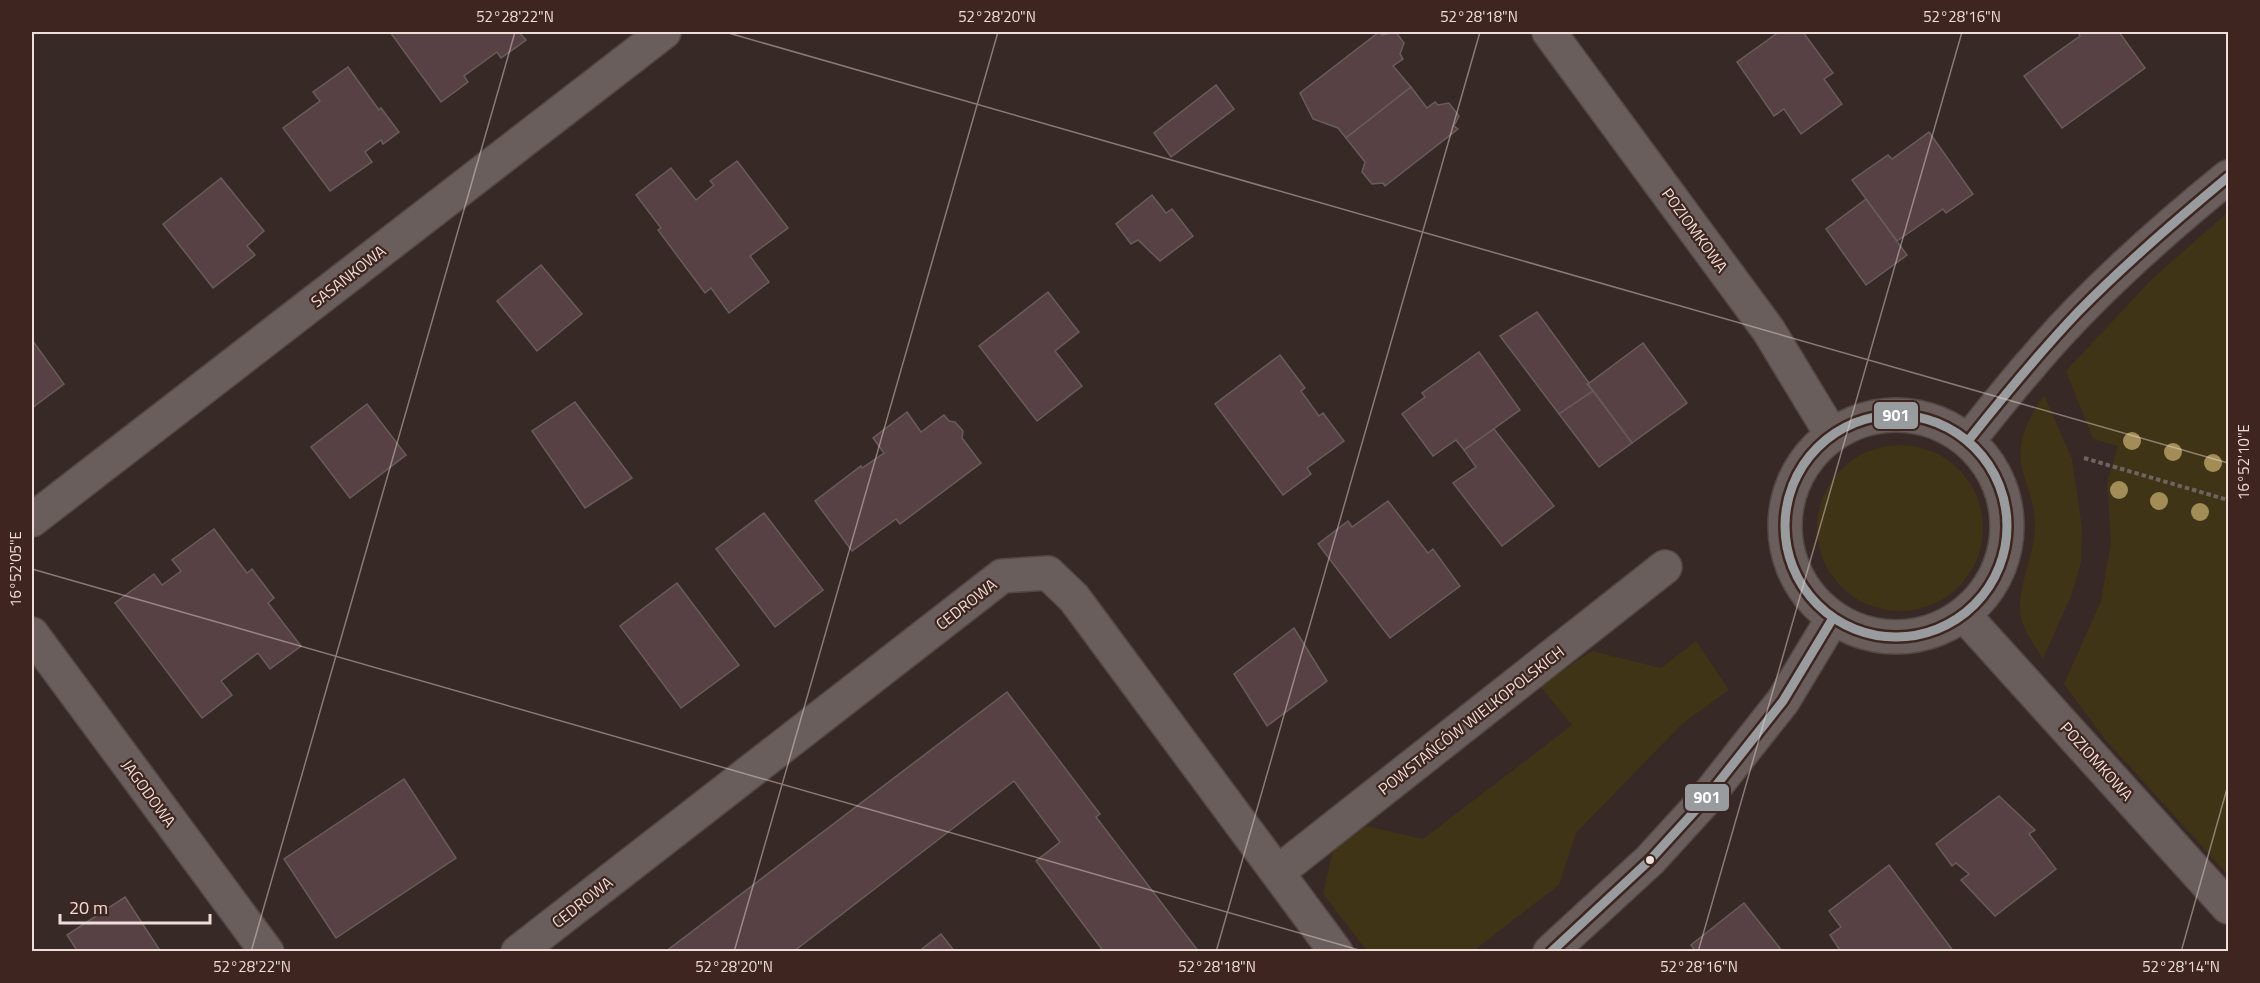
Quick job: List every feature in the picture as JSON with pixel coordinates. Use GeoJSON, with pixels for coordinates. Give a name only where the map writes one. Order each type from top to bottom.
{"type":"FeatureCollection","features":[{"type":"Feature","properties":{"kind":"street","name":"SASANKOWA"},"geometry":{"type":"LineString","coordinates":[[32,520],[664,32]]}},
{"type":"Feature","properties":{"kind":"street","name":"POZIOMKOWA"},"geometry":{"type":"LineString","coordinates":[[1549,32],[1769,332],[1832,435]]}},
{"type":"Feature","properties":{"kind":"street"},"geometry":{"type":"LineString","coordinates":[[1968,441],[2033,362],[2073,318],[2144,249],[2229,177]]}},
{"type":"Feature","properties":{"kind":"street"},"geometry":{"type":"LineString","coordinates":[[1886,415],[1916,416],[1944,425],[1968,441],[1990,466],[2004,496],[2008,529],[2002,562],[1987,591],[1964,615],[1940,629],[1913,637],[1885,638],[1857,631],[1833,618],[1807,594],[1790,562],[1785,527],[1790,492],[1806,460],[1832,435],[1857,422],[1886,415]]}},
{"type":"Feature","properties":{"kind":"street","name":"POWSTAŃCÓW WIELKOPOLSKICH"},"geometry":{"type":"LineString","coordinates":[[1278,872],[1665,567]]}},
{"type":"Feature","properties":{"kind":"street","name":"CEDROWA"},"geometry":{"type":"LineString","coordinates":[[518,951],[1002,576],[1047,573],[1074,598],[1336,951]]}},
{"type":"Feature","properties":{"kind":"street","name":"POZIOMKOWA"},"geometry":{"type":"LineString","coordinates":[[1964,615],[2229,907]]}},
{"type":"Feature","properties":{"kind":"street"},"geometry":{"type":"LineString","coordinates":[[1550,951],[1650,860],[1703,802],[1783,701],[1833,618]]}},
{"type":"Feature","properties":{"kind":"street","name":"JAGODOWA"},"geometry":{"type":"LineString","coordinates":[[32,634],[267,951]]}},
{"type":"Feature","properties":{"kind":"path"},"geometry":{"type":"LineString","coordinates":[[2084,458],[2229,500]]}},
{"type":"Feature","properties":{"kind":"shaded area"},"geometry":{"type":"Polygon","coordinates":[[[2228,212],[2228,875],[2104,738],[2064,684],[2101,601],[2111,542],[2107,482],[2118,446],[2093,439],[2066,371],[2152,279],[2228,212]]]}},
{"type":"Feature","properties":{"kind":"shaded area"},"geometry":{"type":"Polygon","coordinates":[[[2044,395],[2072,459],[2082,527],[2081,563],[2071,596],[2043,659],[2021,618],[2021,595],[2035,522],[2020,459],[2025,430],[2044,395]]]}},
{"type":"Feature","properties":{"kind":"shaded area"},"geometry":{"type":"Polygon","coordinates":[[[1900,445],[1932,452],[1946,459],[1958,470],[1969,482],[1976,496],[1983,528],[1976,560],[1969,574],[1958,586],[1946,597],[1932,604],[1900,611],[1868,604],[1854,597],[1842,586],[1831,574],[1824,560],[1817,528],[1824,496],[1831,482],[1842,470],[1854,459],[1868,452],[1900,445]]]}},
{"type":"Feature","properties":{"kind":"shaded area"},"geometry":{"type":"Polygon","coordinates":[[[1696,641],[1729,690],[1683,723],[1576,833],[1559,885],[1473,951],[1367,951],[1323,894],[1333,850],[1366,826],[1423,839],[1572,725],[1540,686],[1592,651],[1661,668],[1696,641]]]}},
{"type":"Feature","properties":{"kind":"building"},"geometry":{"type":"Polygon","coordinates":[[[390,32],[519,32],[526,40],[501,58],[497,52],[464,76],[468,82],[441,102],[390,32]]]}},
{"type":"Feature","properties":{"kind":"building"},"geometry":{"type":"Polygon","coordinates":[[[1379,32],[1382,35],[1396,32],[1404,43],[1400,54],[1403,59],[1393,66],[1411,87],[1346,138],[1338,128],[1313,119],[1300,93],[1379,32]]]}},
{"type":"Feature","properties":{"kind":"building"},"geometry":{"type":"Polygon","coordinates":[[[1779,32],[1803,32],[1833,73],[1824,79],[1842,104],[1801,134],[1784,109],[1774,116],[1737,62],[1779,32]]]}},
{"type":"Feature","properties":{"kind":"building"},"geometry":{"type":"Polygon","coordinates":[[[2078,32],[2119,32],[2145,68],[2062,128],[2024,76],[2080,36],[2078,32]]]}},
{"type":"Feature","properties":{"kind":"building"},"geometry":{"type":"Polygon","coordinates":[[[348,67],[379,110],[381,108],[399,132],[383,144],[381,140],[365,152],[372,162],[330,191],[283,128],[320,101],[313,92],[348,67]]]}},
{"type":"Feature","properties":{"kind":"building"},"geometry":{"type":"Polygon","coordinates":[[[1216,85],[1234,109],[1171,157],[1154,133],[1216,85]]]}},
{"type":"Feature","properties":{"kind":"building"},"geometry":{"type":"Polygon","coordinates":[[[1411,87],[1427,108],[1435,102],[1438,105],[1449,103],[1459,116],[1454,126],[1458,129],[1385,186],[1383,183],[1372,184],[1362,172],[1365,162],[1346,138],[1411,87]]]}},
{"type":"Feature","properties":{"kind":"building"},"geometry":{"type":"Polygon","coordinates":[[[1929,132],[1973,194],[1946,213],[1943,209],[1897,241],[1852,180],[1888,155],[1892,159],[1929,132]]]}},
{"type":"Feature","properties":{"kind":"building"},"geometry":{"type":"Polygon","coordinates":[[[737,161],[788,228],[750,256],[769,282],[729,313],[711,288],[705,293],[658,230],[661,228],[636,195],[671,168],[696,200],[714,185],[710,181],[737,161]]]}},
{"type":"Feature","properties":{"kind":"building"},"geometry":{"type":"Polygon","coordinates":[[[221,178],[264,231],[247,246],[255,255],[213,288],[163,224],[221,178]]]}},
{"type":"Feature","properties":{"kind":"building"},"geometry":{"type":"Polygon","coordinates":[[[1152,195],[1166,213],[1172,209],[1193,236],[1160,261],[1138,240],[1131,244],[1116,224],[1152,195]]]}},
{"type":"Feature","properties":{"kind":"building"},"geometry":{"type":"Polygon","coordinates":[[[1866,199],[1907,255],[1866,285],[1826,229],[1866,199]]]}},
{"type":"Feature","properties":{"kind":"building"},"geometry":{"type":"Polygon","coordinates":[[[541,265],[582,314],[537,351],[497,301],[541,265]]]}},
{"type":"Feature","properties":{"kind":"building"},"geometry":{"type":"Polygon","coordinates":[[[1048,292],[1079,332],[1055,351],[1082,386],[1037,421],[979,346],[1048,292]]]}},
{"type":"Feature","properties":{"kind":"building"},"geometry":{"type":"Polygon","coordinates":[[[1537,312],[1593,391],[1559,414],[1500,336],[1537,312]]]}},
{"type":"Feature","properties":{"kind":"building"},"geometry":{"type":"Polygon","coordinates":[[[32,340],[64,384],[32,408],[32,340]]]}},
{"type":"Feature","properties":{"kind":"building"},"geometry":{"type":"Polygon","coordinates":[[[1643,343],[1687,403],[1632,443],[1588,384],[1643,343]]]}},
{"type":"Feature","properties":{"kind":"building"},"geometry":{"type":"Polygon","coordinates":[[[1479,352],[1520,410],[1464,450],[1456,440],[1433,456],[1402,414],[1425,397],[1422,393],[1479,352]]]}},
{"type":"Feature","properties":{"kind":"building"},"geometry":{"type":"Polygon","coordinates":[[[1280,355],[1305,388],[1301,391],[1319,416],[1323,413],[1344,441],[1307,468],[1311,474],[1283,495],[1215,404],[1280,355]]]}},
{"type":"Feature","properties":{"kind":"building"},"geometry":{"type":"Polygon","coordinates":[[[1593,391],[1632,443],[1599,467],[1559,414],[1593,391]]]}},
{"type":"Feature","properties":{"kind":"building"},"geometry":{"type":"Polygon","coordinates":[[[575,402],[632,478],[585,508],[532,431],[575,402]]]}},
{"type":"Feature","properties":{"kind":"building"},"geometry":{"type":"Polygon","coordinates":[[[367,404],[406,455],[350,498],[311,447],[367,404]]]}},
{"type":"Feature","properties":{"kind":"building"},"geometry":{"type":"Polygon","coordinates":[[[907,412],[921,432],[944,415],[949,421],[955,422],[963,431],[962,438],[981,463],[900,524],[896,519],[852,551],[815,501],[861,466],[862,468],[884,453],[873,438],[907,412]]]}},
{"type":"Feature","properties":{"kind":"building"},"geometry":{"type":"Polygon","coordinates":[[[1494,429],[1554,506],[1502,546],[1453,483],[1476,467],[1464,450],[1494,429]]]}},
{"type":"Feature","properties":{"kind":"building"},"geometry":{"type":"Polygon","coordinates":[[[1388,501],[1428,553],[1433,549],[1460,586],[1390,638],[1318,544],[1348,521],[1352,527],[1388,501]]]}},
{"type":"Feature","properties":{"kind":"building"},"geometry":{"type":"Polygon","coordinates":[[[764,513],[823,590],[775,627],[716,549],[764,513]]]}},
{"type":"Feature","properties":{"kind":"building"},"geometry":{"type":"Polygon","coordinates":[[[214,529],[247,573],[252,569],[274,598],[268,603],[301,646],[270,669],[258,653],[221,681],[232,695],[202,718],[115,603],[154,574],[162,585],[181,571],[172,560],[214,529]]]}},
{"type":"Feature","properties":{"kind":"building"},"geometry":{"type":"Polygon","coordinates":[[[677,583],[739,665],[681,708],[620,626],[677,583]]]}},
{"type":"Feature","properties":{"kind":"building"},"geometry":{"type":"Polygon","coordinates":[[[1294,628],[1327,681],[1267,726],[1234,674],[1294,628]]]}},
{"type":"Feature","properties":{"kind":"building"},"geometry":{"type":"Polygon","coordinates":[[[1007,692],[1100,814],[1096,817],[1199,952],[1104,952],[1036,861],[1060,842],[1014,781],[793,952],[665,952],[1007,692]]]}},
{"type":"Feature","properties":{"kind":"building"},"geometry":{"type":"Polygon","coordinates":[[[404,779],[456,858],[336,938],[284,859],[404,779]]]}},
{"type":"Feature","properties":{"kind":"building"},"geometry":{"type":"Polygon","coordinates":[[[1999,796],[2035,830],[2029,834],[2056,869],[1995,916],[1961,880],[1969,874],[1956,863],[1952,866],[1936,844],[1999,796]]]}},
{"type":"Feature","properties":{"kind":"building"},"geometry":{"type":"Polygon","coordinates":[[[1889,865],[1954,952],[1841,952],[1830,935],[1841,927],[1829,911],[1889,865]]]}},
{"type":"Feature","properties":{"kind":"building"},"geometry":{"type":"Polygon","coordinates":[[[125,897],[161,952],[78,952],[67,935],[125,897]]]}},
{"type":"Feature","properties":{"kind":"building"},"geometry":{"type":"Polygon","coordinates":[[[1744,903],[1783,952],[1696,952],[1691,945],[1744,903]]]}},
{"type":"Feature","properties":{"kind":"building"},"geometry":{"type":"Polygon","coordinates":[[[941,934],[955,952],[918,952],[941,934]]]}},
{"type":"Feature","properties":{"kind":"transit line","name":"901"},"geometry":{"type":"LineString","coordinates":[[1968,441],[2049,343],[2078,312],[2151,243],[2228,177]]}},
{"type":"Feature","properties":{"kind":"transit line","name":"901"},"geometry":{"type":"LineString","coordinates":[[1896,415],[1918,417],[1948,428],[1966,440],[1982,456],[1994,474],[2002,494],[2007,526],[2005,548],[1994,578],[1982,596],[1966,612],[1948,624],[1928,632],[1896,637],[1874,635],[1844,624],[1826,612],[1810,596],[1798,578],[1790,558],[1785,526],[1787,504],[1798,474],[1810,456],[1826,440],[1844,428],[1864,420],[1896,415]]}},
{"type":"Feature","properties":{"kind":"transit line","name":"901"},"geometry":{"type":"LineString","coordinates":[[1551,952],[1650,860],[1703,802],[1783,701],[1833,618]]}}]}
